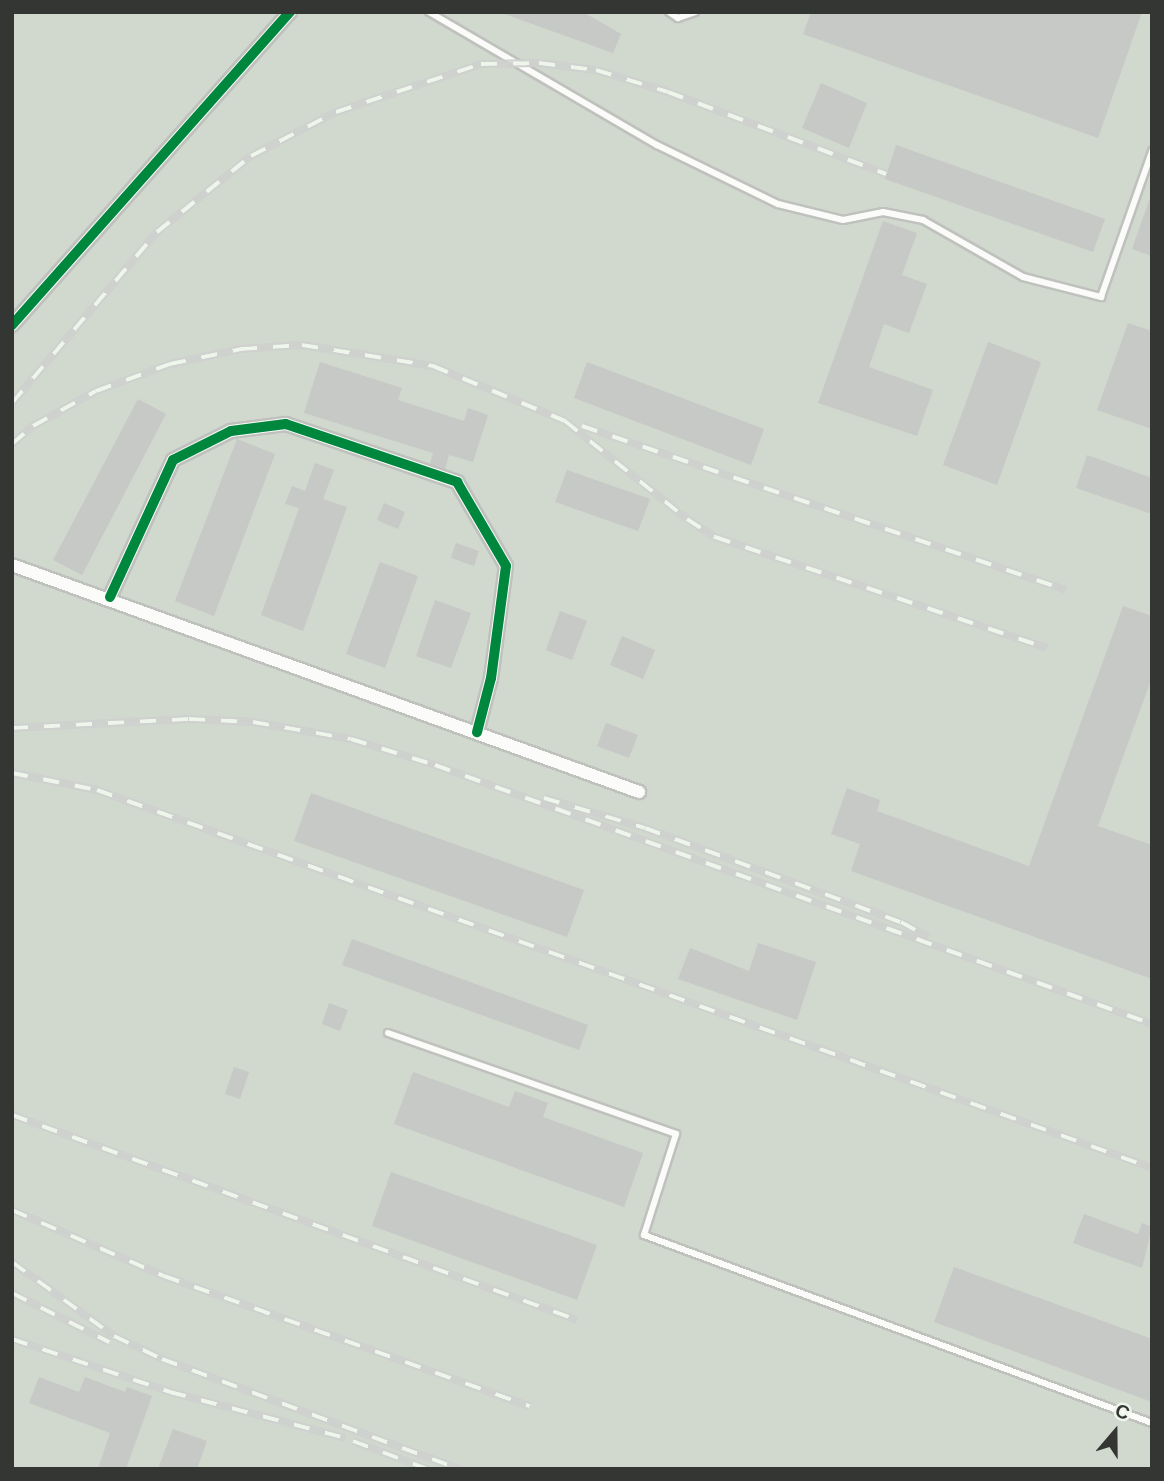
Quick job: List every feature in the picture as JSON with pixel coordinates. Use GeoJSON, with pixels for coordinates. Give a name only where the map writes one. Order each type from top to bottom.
{"type":"FeatureCollection","features":[{"type":"Feature","properties":{"kind":"street"},"geometry":{"type":"LineString","coordinates":[[12,325],[290,12]]}},
{"type":"Feature","properties":{"kind":"street"},"geometry":{"type":"LineString","coordinates":[[110,597],[173,460],[231,431],[286,424],[457,482],[506,566],[491,678],[477,732]]}},
{"type":"Feature","properties":{"kind":"street"},"geometry":{"type":"LineString","coordinates":[[12,565],[110,597],[639,792]]}},
{"type":"Feature","properties":{"kind":"lane"},"geometry":{"type":"LineString","coordinates":[[429,12],[657,145],[778,204],[843,220],[883,212],[923,220],[1023,277],[1101,297],[1152,151]]}},
{"type":"Feature","properties":{"kind":"lane"},"geometry":{"type":"LineString","coordinates":[[669,12],[678,18],[695,12]]}},
{"type":"Feature","properties":{"kind":"lane"},"geometry":{"type":"LineString","coordinates":[[388,1033],[676,1134],[644,1235],[1152,1423]]}},
{"type":"Feature","properties":{"kind":"shaded area"},"geometry":{"type":"Polygon","coordinates":[[[12,12],[1152,12],[1152,1469],[12,1469],[12,12]]]}},
{"type":"Feature","properties":{"kind":"building"},"geometry":{"type":"Polygon","coordinates":[[[583,12],[621,34],[613,53],[502,13],[583,12]]]}},
{"type":"Feature","properties":{"kind":"building"},"geometry":{"type":"Polygon","coordinates":[[[811,12],[1142,12],[1098,138],[803,34],[811,12]]]}},
{"type":"Feature","properties":{"kind":"building"},"geometry":{"type":"Polygon","coordinates":[[[821,83],[867,103],[849,148],[802,128],[821,83]]]}},
{"type":"Feature","properties":{"kind":"building"},"geometry":{"type":"Polygon","coordinates":[[[896,145],[1105,219],[1093,252],[885,179],[896,145]]]}},
{"type":"Feature","properties":{"kind":"building"},"geometry":{"type":"Polygon","coordinates":[[[1152,198],[1152,256],[1132,249],[1152,198]]]}},
{"type":"Feature","properties":{"kind":"building"},"geometry":{"type":"Polygon","coordinates":[[[883,221],[917,233],[902,275],[927,284],[909,333],[884,324],[869,367],[933,390],[917,436],[818,403],[883,221]]]}},
{"type":"Feature","properties":{"kind":"building"},"geometry":{"type":"Polygon","coordinates":[[[1128,323],[1152,331],[1152,429],[1097,410],[1128,323]]]}},
{"type":"Feature","properties":{"kind":"building"},"geometry":{"type":"Polygon","coordinates":[[[988,342],[1041,362],[997,485],[943,465],[988,342]]]}},
{"type":"Feature","properties":{"kind":"building"},"geometry":{"type":"Polygon","coordinates":[[[320,362],[402,388],[398,400],[464,421],[468,408],[488,415],[473,462],[449,455],[445,469],[430,464],[433,453],[304,413],[320,362]]]}},
{"type":"Feature","properties":{"kind":"building"},"geometry":{"type":"Polygon","coordinates":[[[587,362],[764,429],[751,465],[574,398],[587,362]]]}},
{"type":"Feature","properties":{"kind":"building"},"geometry":{"type":"Polygon","coordinates":[[[138,399],[166,414],[82,575],[53,560],[138,399]]]}},
{"type":"Feature","properties":{"kind":"building"},"geometry":{"type":"Polygon","coordinates":[[[237,439],[275,454],[214,616],[175,601],[237,439]]]}},
{"type":"Feature","properties":{"kind":"building"},"geometry":{"type":"Polygon","coordinates":[[[1087,455],[1152,478],[1152,514],[1076,488],[1087,455]]]}},
{"type":"Feature","properties":{"kind":"building"},"geometry":{"type":"Polygon","coordinates":[[[315,463],[334,470],[323,499],[347,507],[303,631],[261,615],[299,508],[285,504],[292,486],[305,491],[315,463]]]}},
{"type":"Feature","properties":{"kind":"building"},"geometry":{"type":"Polygon","coordinates":[[[567,470],[650,499],[638,531],[555,502],[567,470]]]}},
{"type":"Feature","properties":{"kind":"building"},"geometry":{"type":"Polygon","coordinates":[[[384,503],[405,512],[398,529],[377,520],[384,503]]]}},
{"type":"Feature","properties":{"kind":"building"},"geometry":{"type":"Polygon","coordinates":[[[456,543],[479,551],[474,566],[451,558],[456,543]]]}},
{"type":"Feature","properties":{"kind":"building"},"geometry":{"type":"Polygon","coordinates":[[[380,562],[418,576],[385,668],[346,654],[380,562]]]}},
{"type":"Feature","properties":{"kind":"building"},"geometry":{"type":"Polygon","coordinates":[[[435,600],[471,613],[451,668],[416,656],[435,600]]]}},
{"type":"Feature","properties":{"kind":"building"},"geometry":{"type":"Polygon","coordinates":[[[1123,606],[1152,616],[1152,677],[1098,826],[1152,845],[1152,979],[851,871],[860,844],[831,834],[847,788],[880,800],[877,811],[1029,866],[1123,606]]]}},
{"type":"Feature","properties":{"kind":"building"},"geometry":{"type":"Polygon","coordinates":[[[560,611],[587,621],[572,660],[546,650],[560,611]]]}},
{"type":"Feature","properties":{"kind":"building"},"geometry":{"type":"Polygon","coordinates":[[[622,636],[655,650],[643,679],[610,665],[622,636]]]}},
{"type":"Feature","properties":{"kind":"building"},"geometry":{"type":"Polygon","coordinates":[[[606,723],[638,735],[629,758],[597,746],[606,723]]]}},
{"type":"Feature","properties":{"kind":"building"},"geometry":{"type":"Polygon","coordinates":[[[311,793],[584,890],[567,937],[294,841],[311,793]]]}},
{"type":"Feature","properties":{"kind":"building"},"geometry":{"type":"Polygon","coordinates":[[[352,939],[588,1025],[579,1050],[342,965],[352,939]]]}},
{"type":"Feature","properties":{"kind":"building"},"geometry":{"type":"Polygon","coordinates":[[[758,943],[816,962],[797,1020],[678,979],[690,948],[749,971],[758,943]]]}},
{"type":"Feature","properties":{"kind":"building"},"geometry":{"type":"Polygon","coordinates":[[[329,1003],[348,1010],[340,1031],[322,1024],[329,1003]]]}},
{"type":"Feature","properties":{"kind":"building"},"geometry":{"type":"Polygon","coordinates":[[[234,1067],[249,1072],[240,1099],[225,1094],[234,1067]]]}},
{"type":"Feature","properties":{"kind":"building"},"geometry":{"type":"Polygon","coordinates":[[[413,1072],[509,1107],[515,1091],[548,1103],[543,1117],[643,1153],[624,1207],[394,1124],[413,1072]]]}},
{"type":"Feature","properties":{"kind":"building"},"geometry":{"type":"Polygon","coordinates":[[[391,1172],[597,1245],[577,1300],[372,1226],[391,1172]]]}},
{"type":"Feature","properties":{"kind":"building"},"geometry":{"type":"Polygon","coordinates":[[[1084,1214],[1138,1234],[1142,1223],[1152,1227],[1142,1268],[1073,1243],[1084,1214]]]}},
{"type":"Feature","properties":{"kind":"building"},"geometry":{"type":"Polygon","coordinates":[[[954,1267],[1152,1339],[1152,1402],[934,1322],[954,1267]]]}},
{"type":"Feature","properties":{"kind":"building"},"geometry":{"type":"Polygon","coordinates":[[[39,1377],[79,1392],[85,1377],[125,1392],[127,1387],[152,1396],[126,1469],[98,1469],[110,1433],[29,1403],[39,1377]]]}},
{"type":"Feature","properties":{"kind":"building"},"geometry":{"type":"Polygon","coordinates":[[[173,1429],[207,1441],[197,1469],[158,1469],[173,1429]]]}},
{"type":"Feature","properties":{"kind":"railway"},"geometry":{"type":"LineString","coordinates":[[12,403],[157,232],[251,156],[336,112],[481,64],[539,63],[596,70],[668,92],[886,174]]}},
{"type":"Feature","properties":{"kind":"railway"},"geometry":{"type":"LineString","coordinates":[[12,444],[33,426],[96,391],[170,364],[241,349],[302,345],[433,366],[565,421],[687,519],[715,537],[1047,648]]}},
{"type":"Feature","properties":{"kind":"railway"},"geometry":{"type":"LineString","coordinates":[[582,426],[1066,590]]}},
{"type":"Feature","properties":{"kind":"railway"},"geometry":{"type":"LineString","coordinates":[[12,728],[189,719],[253,722],[351,739],[435,765],[1152,1024]]}},
{"type":"Feature","properties":{"kind":"railway"},"geometry":{"type":"LineString","coordinates":[[12,773],[97,790],[1152,1168]]}},
{"type":"Feature","properties":{"kind":"railway"},"geometry":{"type":"LineString","coordinates":[[544,798],[645,828],[901,922],[928,937]]}},
{"type":"Feature","properties":{"kind":"railway"},"geometry":{"type":"LineString","coordinates":[[12,1115],[577,1320]]}},
{"type":"Feature","properties":{"kind":"railway"},"geometry":{"type":"LineString","coordinates":[[12,1210],[164,1276],[530,1406]]}},
{"type":"Feature","properties":{"kind":"railway"},"geometry":{"type":"LineString","coordinates":[[12,1262],[114,1336],[162,1359],[460,1469]]}},
{"type":"Feature","properties":{"kind":"railway"},"geometry":{"type":"LineString","coordinates":[[12,1293],[109,1342]]}},
{"type":"Feature","properties":{"kind":"railway"},"geometry":{"type":"LineString","coordinates":[[12,1339],[170,1392],[345,1438]]}},
{"type":"Feature","properties":{"kind":"railway"},"geometry":{"type":"LineString","coordinates":[[353,1441],[427,1469]]}},
{"type":"Feature","properties":{"kind":"cycle path"},"geometry":{"type":"LineString","coordinates":[[12,325],[290,12]]}},
{"type":"Feature","properties":{"kind":"cycle path"},"geometry":{"type":"LineString","coordinates":[[110,597],[173,460],[231,431],[286,424],[457,482],[506,566],[491,678],[477,732]]}}]}
